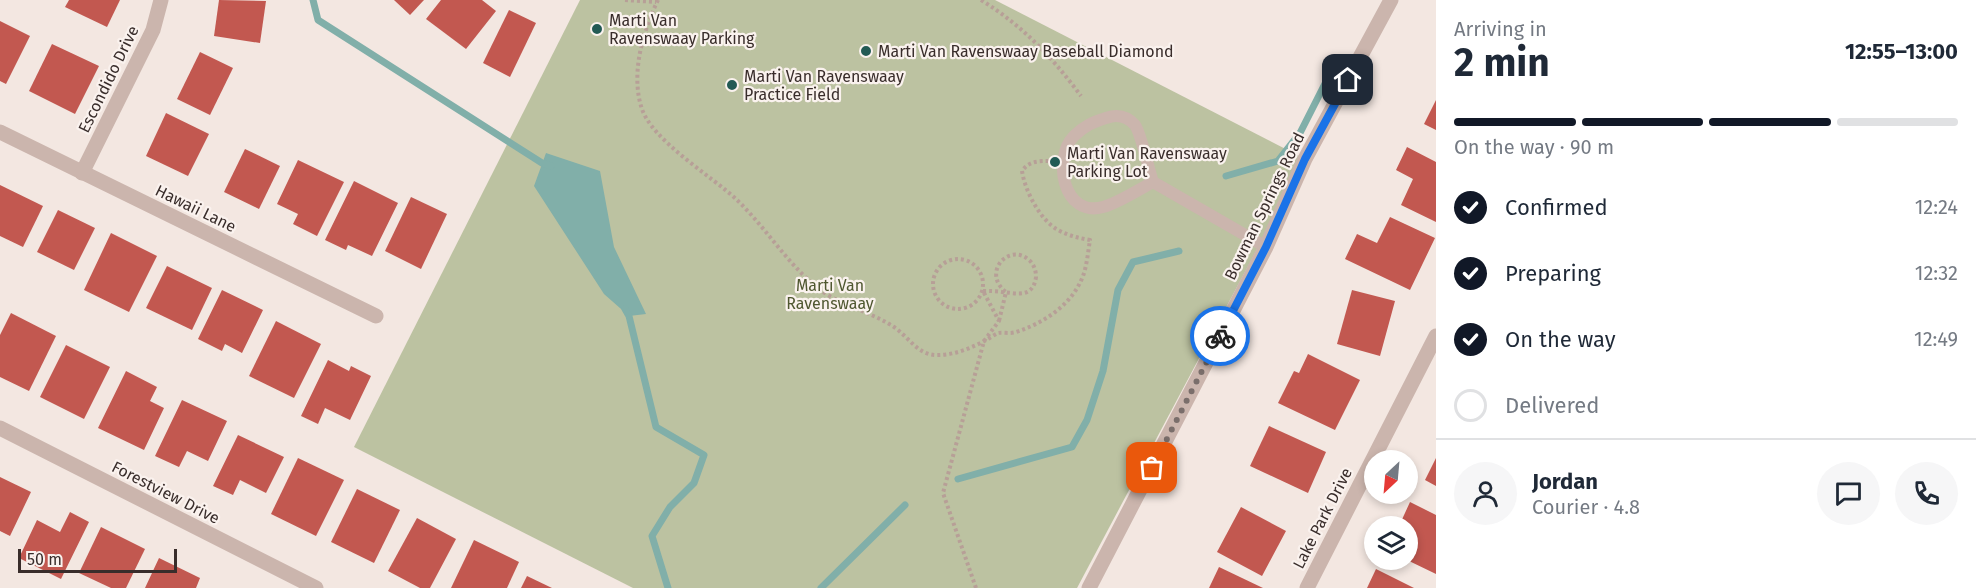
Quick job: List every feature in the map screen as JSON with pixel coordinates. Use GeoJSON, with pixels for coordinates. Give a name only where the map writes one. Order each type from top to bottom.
{"type":"FeatureCollection","features":[{"type":"Feature","properties":{"kind":"street","name":"Escondido Drive"},"geometry":{"type":"LineString","coordinates":[[82,173],[153,30],[161,0]]}},
{"type":"Feature","properties":{"kind":"street","name":"Bowman Springs Road"},"geometry":{"type":"LineString","coordinates":[[1089,588],[1266,247],[1305,159],[1391,0]]}},
{"type":"Feature","properties":{"kind":"street","name":"Hawaii Lane"},"geometry":{"type":"LineString","coordinates":[[0,132],[376,316]]}},
{"type":"Feature","properties":{"kind":"street","name":"Lake Park Drive"},"geometry":{"type":"LineString","coordinates":[[1307,588],[1436,336]]}},
{"type":"Feature","properties":{"kind":"street","name":"Forestview Drive"},"geometry":{"type":"LineString","coordinates":[[0,428],[316,588]]}},
{"type":"Feature","properties":{"kind":"lane"},"geometry":{"type":"LineString","coordinates":[[1153,182],[1103,207],[1091,209],[1080,205],[1069,195],[1063,177],[1064,154],[1072,137],[1088,124],[1114,115],[1124,117],[1136,126],[1153,182],[1266,247]]}},
{"type":"Feature","properties":{"kind":"path"},"geometry":{"type":"LineString","coordinates":[[625,0],[657,1],[644,35],[638,64],[641,107],[651,126],[738,201],[814,286],[837,301],[885,321],[900,331],[915,347],[928,354],[949,354],[984,341],[998,333],[1012,333],[1048,318],[1075,293],[1083,275],[1090,240],[1073,237],[1056,229],[1046,220],[1035,204],[1023,179],[1022,171],[1034,161],[1064,161]]}},
{"type":"Feature","properties":{"kind":"path"},"geometry":{"type":"LineString","coordinates":[[981,0],[1002,13],[1026,33],[1056,62],[1081,96]]}},
{"type":"Feature","properties":{"kind":"path"},"geometry":{"type":"LineString","coordinates":[[983,291],[1020,295],[1028,291],[1036,279],[1035,269],[1026,258],[1014,255],[998,266],[997,282],[1006,292]]}},
{"type":"Feature","properties":{"kind":"path"},"geometry":{"type":"LineString","coordinates":[[983,291],[973,304],[965,308],[949,308],[942,303],[933,290],[932,281],[939,266],[946,261],[954,258],[971,262],[982,274],[983,291],[999,321]]}},
{"type":"Feature","properties":{"kind":"path"},"geometry":{"type":"LineString","coordinates":[[976,588],[943,493],[984,341],[999,321],[1006,292]]}},
{"type":"Feature","properties":{"kind":"green space","name":"Marti Van Ravenswaay"},"geometry":{"type":"Polygon","coordinates":[[[580,0],[995,0],[1305,159],[1077,588],[633,588],[354,447],[580,0]]]}},
{"type":"Feature","properties":{"kind":"water"},"geometry":{"type":"Polygon","coordinates":[[[546,153],[600,171],[614,247],[646,314],[629,316],[604,294],[534,186],[546,153]]]}},
{"type":"Feature","properties":{"kind":"building"},"geometry":{"type":"Polygon","coordinates":[[[69,0],[120,0],[107,27],[65,7],[69,0]]]}},
{"type":"Feature","properties":{"kind":"building"},"geometry":{"type":"Polygon","coordinates":[[[219,0],[266,1],[260,43],[214,36],[219,0]]]}},
{"type":"Feature","properties":{"kind":"building"},"geometry":{"type":"Polygon","coordinates":[[[394,0],[424,0],[410,15],[394,0]]]}},
{"type":"Feature","properties":{"kind":"building"},"geometry":{"type":"Polygon","coordinates":[[[441,0],[482,0],[496,11],[466,49],[426,19],[441,0]]]}},
{"type":"Feature","properties":{"kind":"building"},"geometry":{"type":"Polygon","coordinates":[[[509,10],[536,23],[510,77],[483,63],[509,10]]]}},
{"type":"Feature","properties":{"kind":"building"},"geometry":{"type":"Polygon","coordinates":[[[0,21],[30,36],[6,84],[0,81],[0,21]]]}},
{"type":"Feature","properties":{"kind":"building"},"geometry":{"type":"Polygon","coordinates":[[[52,44],[99,66],[75,114],[29,91],[52,44]]]}},
{"type":"Feature","properties":{"kind":"building"},"geometry":{"type":"Polygon","coordinates":[[[200,52],[233,68],[210,115],[177,99],[200,52]]]}},
{"type":"Feature","properties":{"kind":"building"},"geometry":{"type":"Polygon","coordinates":[[[1436,100],[1436,130],[1424,124],[1436,100]]]}},
{"type":"Feature","properties":{"kind":"building"},"geometry":{"type":"Polygon","coordinates":[[[166,113],[209,134],[188,176],[146,156],[166,113]]]}},
{"type":"Feature","properties":{"kind":"building"},"geometry":{"type":"Polygon","coordinates":[[[1407,147],[1436,162],[1436,222],[1401,205],[1413,179],[1396,170],[1407,147]]]}},
{"type":"Feature","properties":{"kind":"building"},"geometry":{"type":"Polygon","coordinates":[[[245,149],[280,166],[259,209],[224,192],[245,149]]]}},
{"type":"Feature","properties":{"kind":"building"},"geometry":{"type":"Polygon","coordinates":[[[298,160],[344,182],[317,236],[293,224],[298,214],[277,204],[298,160]]]}},
{"type":"Feature","properties":{"kind":"building"},"geometry":{"type":"Polygon","coordinates":[[[354,181],[398,203],[372,256],[348,245],[346,250],[325,240],[354,181]]]}},
{"type":"Feature","properties":{"kind":"building"},"geometry":{"type":"Polygon","coordinates":[[[0,185],[43,206],[23,247],[0,236],[0,185]]]}},
{"type":"Feature","properties":{"kind":"building"},"geometry":{"type":"Polygon","coordinates":[[[411,197],[447,214],[421,269],[385,251],[411,197]]]}},
{"type":"Feature","properties":{"kind":"building"},"geometry":{"type":"Polygon","coordinates":[[[58,210],[95,228],[74,270],[37,252],[58,210]]]}},
{"type":"Feature","properties":{"kind":"building"},"geometry":{"type":"Polygon","coordinates":[[[1390,217],[1435,238],[1410,290],[1345,259],[1357,234],[1377,243],[1390,217]]]}},
{"type":"Feature","properties":{"kind":"building"},"geometry":{"type":"Polygon","coordinates":[[[111,233],[157,256],[129,312],[84,290],[111,233]]]}},
{"type":"Feature","properties":{"kind":"building"},"geometry":{"type":"Polygon","coordinates":[[[167,266],[212,288],[192,330],[146,308],[167,266]]]}},
{"type":"Feature","properties":{"kind":"building"},"geometry":{"type":"Polygon","coordinates":[[[222,290],[263,310],[242,353],[225,344],[222,351],[198,339],[222,290]]]}},
{"type":"Feature","properties":{"kind":"building"},"geometry":{"type":"Polygon","coordinates":[[[1352,290],[1395,301],[1380,356],[1337,344],[1352,290]]]}},
{"type":"Feature","properties":{"kind":"building"},"geometry":{"type":"Polygon","coordinates":[[[11,313],[56,336],[29,391],[0,377],[0,335],[11,313]]]}},
{"type":"Feature","properties":{"kind":"building"},"geometry":{"type":"Polygon","coordinates":[[[276,321],[321,344],[294,398],[249,376],[276,321]]]}},
{"type":"Feature","properties":{"kind":"building"},"geometry":{"type":"Polygon","coordinates":[[[66,345],[110,367],[84,419],[40,397],[66,345]]]}},
{"type":"Feature","properties":{"kind":"building"},"geometry":{"type":"Polygon","coordinates":[[[1308,354],[1360,380],[1335,430],[1278,403],[1294,371],[1299,373],[1308,354]]]}},
{"type":"Feature","properties":{"kind":"building"},"geometry":{"type":"Polygon","coordinates":[[[328,360],[349,371],[351,366],[371,376],[350,420],[325,408],[318,424],[301,416],[328,360]]]}},
{"type":"Feature","properties":{"kind":"building"},"geometry":{"type":"Polygon","coordinates":[[[126,371],[157,387],[150,401],[164,408],[144,450],[98,428],[126,371]]]}},
{"type":"Feature","properties":{"kind":"building"},"geometry":{"type":"Polygon","coordinates":[[[182,400],[227,421],[208,461],[187,451],[179,467],[155,456],[182,400]]]}},
{"type":"Feature","properties":{"kind":"building"},"geometry":{"type":"Polygon","coordinates":[[[1269,426],[1326,452],[1308,493],[1250,466],[1269,426]]]}},
{"type":"Feature","properties":{"kind":"building"},"geometry":{"type":"Polygon","coordinates":[[[238,435],[284,457],[266,493],[240,480],[233,495],[213,486],[238,435]]]}},
{"type":"Feature","properties":{"kind":"building"},"geometry":{"type":"Polygon","coordinates":[[[298,458],[344,480],[316,536],[271,514],[298,458]]]}},
{"type":"Feature","properties":{"kind":"building"},"geometry":{"type":"Polygon","coordinates":[[[1436,458],[1436,486],[1425,480],[1436,458]]]}},
{"type":"Feature","properties":{"kind":"building"},"geometry":{"type":"Polygon","coordinates":[[[0,477],[31,492],[10,536],[0,531],[0,477]]]}},
{"type":"Feature","properties":{"kind":"building"},"geometry":{"type":"Polygon","coordinates":[[[357,489],[400,510],[374,563],[331,542],[357,489]]]}},
{"type":"Feature","properties":{"kind":"building"},"geometry":{"type":"Polygon","coordinates":[[[1409,504],[1414,504],[1436,515],[1436,574],[1418,565],[1418,516],[1404,516],[1409,504]]]}},
{"type":"Feature","properties":{"kind":"building"},"geometry":{"type":"Polygon","coordinates":[[[1241,507],[1286,531],[1262,576],[1217,552],[1241,507]]]}},
{"type":"Feature","properties":{"kind":"building"},"geometry":{"type":"Polygon","coordinates":[[[70,512],[89,522],[61,579],[19,558],[37,520],[60,532],[70,512]]]}},
{"type":"Feature","properties":{"kind":"building"},"geometry":{"type":"Polygon","coordinates":[[[417,518],[456,539],[430,588],[420,588],[388,571],[417,518]]]}},
{"type":"Feature","properties":{"kind":"building"},"geometry":{"type":"Polygon","coordinates":[[[101,527],[145,549],[126,588],[111,588],[79,573],[101,527]]]}},
{"type":"Feature","properties":{"kind":"building"},"geometry":{"type":"Polygon","coordinates":[[[474,540],[519,562],[507,588],[451,588],[474,540]]]}},
{"type":"Feature","properties":{"kind":"building"},"geometry":{"type":"Polygon","coordinates":[[[159,558],[200,578],[196,588],[145,588],[159,558]]]}},
{"type":"Feature","properties":{"kind":"building"},"geometry":{"type":"Polygon","coordinates":[[[1219,567],[1263,588],[1209,588],[1219,567]]]}},
{"type":"Feature","properties":{"kind":"building"},"geometry":{"type":"Polygon","coordinates":[[[1376,570],[1378,570],[1414,588],[1367,588],[1376,570]]]}},
{"type":"Feature","properties":{"kind":"building"},"geometry":{"type":"Polygon","coordinates":[[[527,576],[552,588],[521,588],[527,576]]]}},
{"type":"Feature","properties":{"kind":"waterway"},"geometry":{"type":"LineString","coordinates":[[313,0],[318,20],[542,163],[551,166]]}},
{"type":"Feature","properties":{"kind":"waterway"},"geometry":{"type":"LineString","coordinates":[[1226,176],[1278,161],[1300,133],[1338,58]]}},
{"type":"Feature","properties":{"kind":"waterway"},"geometry":{"type":"LineString","coordinates":[[958,479],[1072,447],[1087,420],[1103,371],[1118,290],[1133,262],[1179,251]]}},
{"type":"Feature","properties":{"kind":"waterway"},"geometry":{"type":"LineString","coordinates":[[625,309],[629,316],[656,427],[704,455],[694,483],[670,507],[652,536],[668,588]]}},
{"type":"Feature","properties":{"kind":"waterway"},"geometry":{"type":"LineString","coordinates":[[821,588],[905,505]]}},
{"type":"Feature","properties":{"kind":"way so far"},"geometry":{"type":"LineString","coordinates":[[1152,468],[1220,336]]}},
{"type":"Feature","properties":{"kind":"place","name":"Marti Van Ravenswaay Parking"},"geometry":{"type":"Point","coordinates":[597,29]}},
{"type":"Feature","properties":{"kind":"place","name":"Marti Van Ravenswaay Baseball Diamond"},"geometry":{"type":"Point","coordinates":[866,51]}},
{"type":"Feature","properties":{"kind":"place","name":"Marti Van Ravenswaay Practice Field"},"geometry":{"type":"Point","coordinates":[732,85]}},
{"type":"Feature","properties":{"kind":"place","name":"Marti Van Ravenswaay Parking Lot"},"geometry":{"type":"Point","coordinates":[1055,162]}},
{"type":"Feature","properties":{"kind":"route"},"geometry":{"type":"LineString","coordinates":[[1220,336],[1266,247],[1305,159],[1348,80]]}}]}
